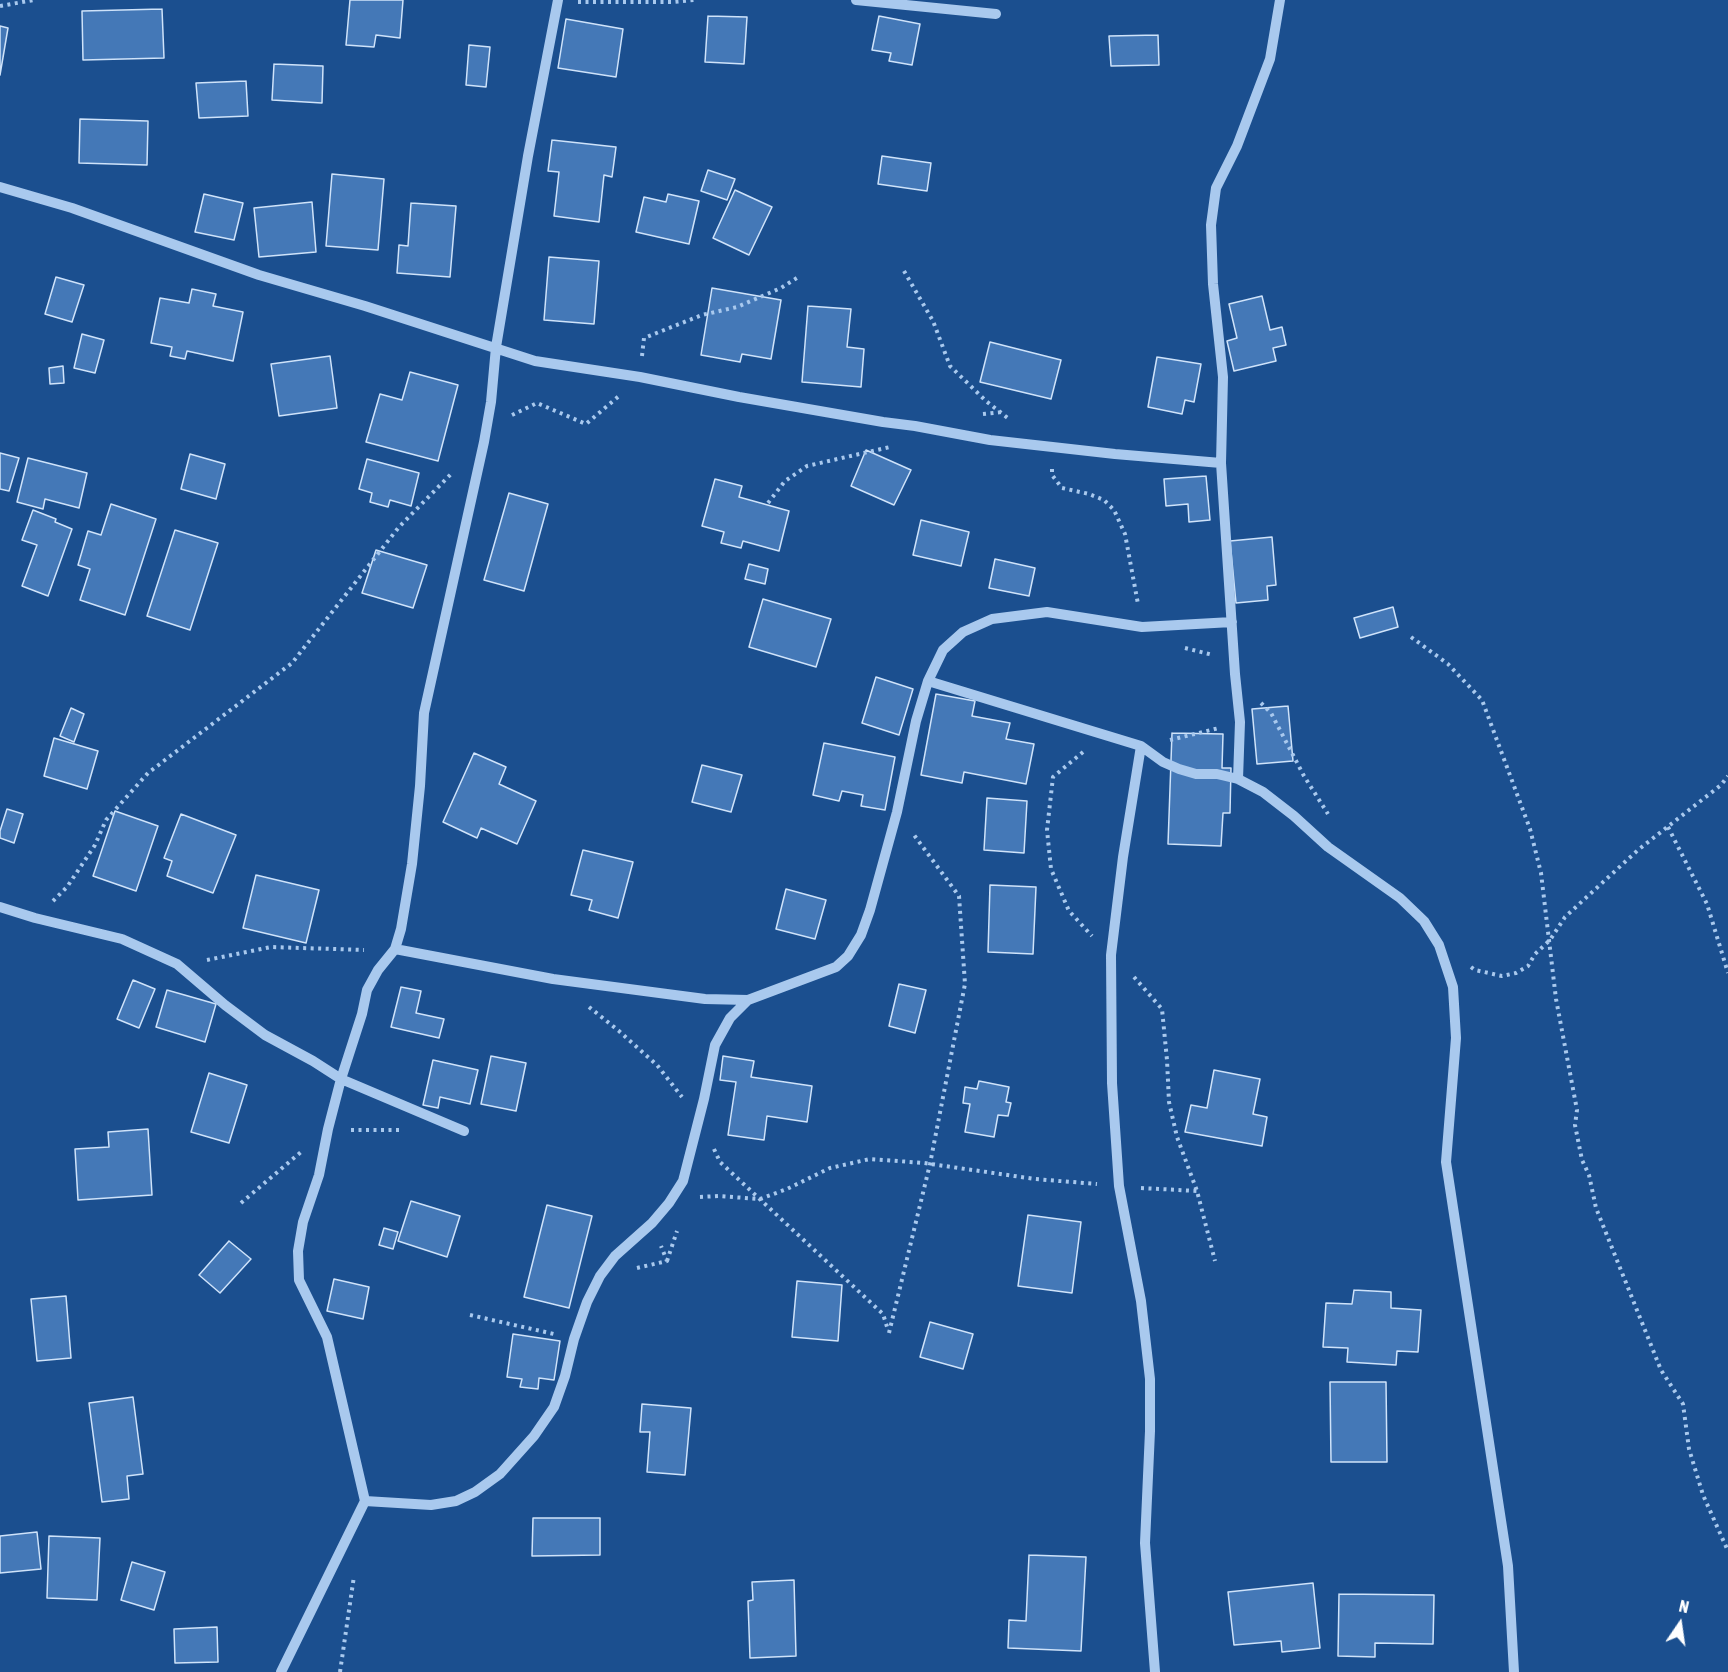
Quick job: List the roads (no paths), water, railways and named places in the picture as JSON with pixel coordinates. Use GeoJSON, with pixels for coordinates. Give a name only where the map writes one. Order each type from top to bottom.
{"type":"FeatureCollection","features":[{"type":"Feature","properties":{"kind":"street"},"geometry":{"type":"LineString","coordinates":[[856,0],[996,14]]}},
{"type":"Feature","properties":{"kind":"street"},"geometry":{"type":"LineString","coordinates":[[1238,778],[1240,722],[1221,463],[1223,377],[1213,285],[1211,225],[1216,188],[1237,146],[1270,59],[1280,0]]}},
{"type":"Feature","properties":{"kind":"street"},"geometry":{"type":"LineString","coordinates":[[281,1672],[365,1501],[327,1338],[299,1280],[298,1251],[303,1222],[319,1175],[341,1079],[368,990],[378,970],[395,949],[401,930],[412,864],[422,769],[424,713],[484,442],[491,402],[496,347],[528,156],[558,1]]}},
{"type":"Feature","properties":{"kind":"street"},"geometry":{"type":"LineString","coordinates":[[0,187],[72,208],[259,275],[365,306],[535,361],[640,377],[739,398],[990,440],[1221,463]]}},
{"type":"Feature","properties":{"kind":"street"},"geometry":{"type":"LineString","coordinates":[[395,949],[553,979],[705,999],[748,1000],[837,967],[848,956],[861,935],[870,910],[897,812],[916,721],[928,681],[943,650],[963,632],[992,619],[1047,612],[1142,627],[1232,622]]}},
{"type":"Feature","properties":{"kind":"street"},"geometry":{"type":"LineString","coordinates":[[928,681],[1141,747],[1163,762],[1179,769],[1196,774],[1217,774],[1238,778],[1263,792],[1328,846],[1400,898],[1424,921],[1439,945],[1453,987],[1456,1038],[1446,1162],[1508,1566],[1514,1672]]}},
{"type":"Feature","properties":{"kind":"street"},"geometry":{"type":"LineString","coordinates":[[1141,747],[1122,857],[1111,955],[1112,1083],[1119,1186],[1141,1301],[1150,1379],[1145,1543],[1155,1672]]}},
{"type":"Feature","properties":{"kind":"street"},"geometry":{"type":"LineString","coordinates":[[0,907],[122,939],[177,964],[265,1035],[341,1079],[465,1131]]}},
{"type":"Feature","properties":{"kind":"street"},"geometry":{"type":"LineString","coordinates":[[365,1501],[431,1505],[456,1501],[475,1492],[500,1474],[534,1436],[554,1407],[565,1376],[574,1339],[587,1302],[600,1276],[615,1256],[652,1223],[669,1203],[683,1181],[715,1045],[730,1018],[748,1000]]}}]}
